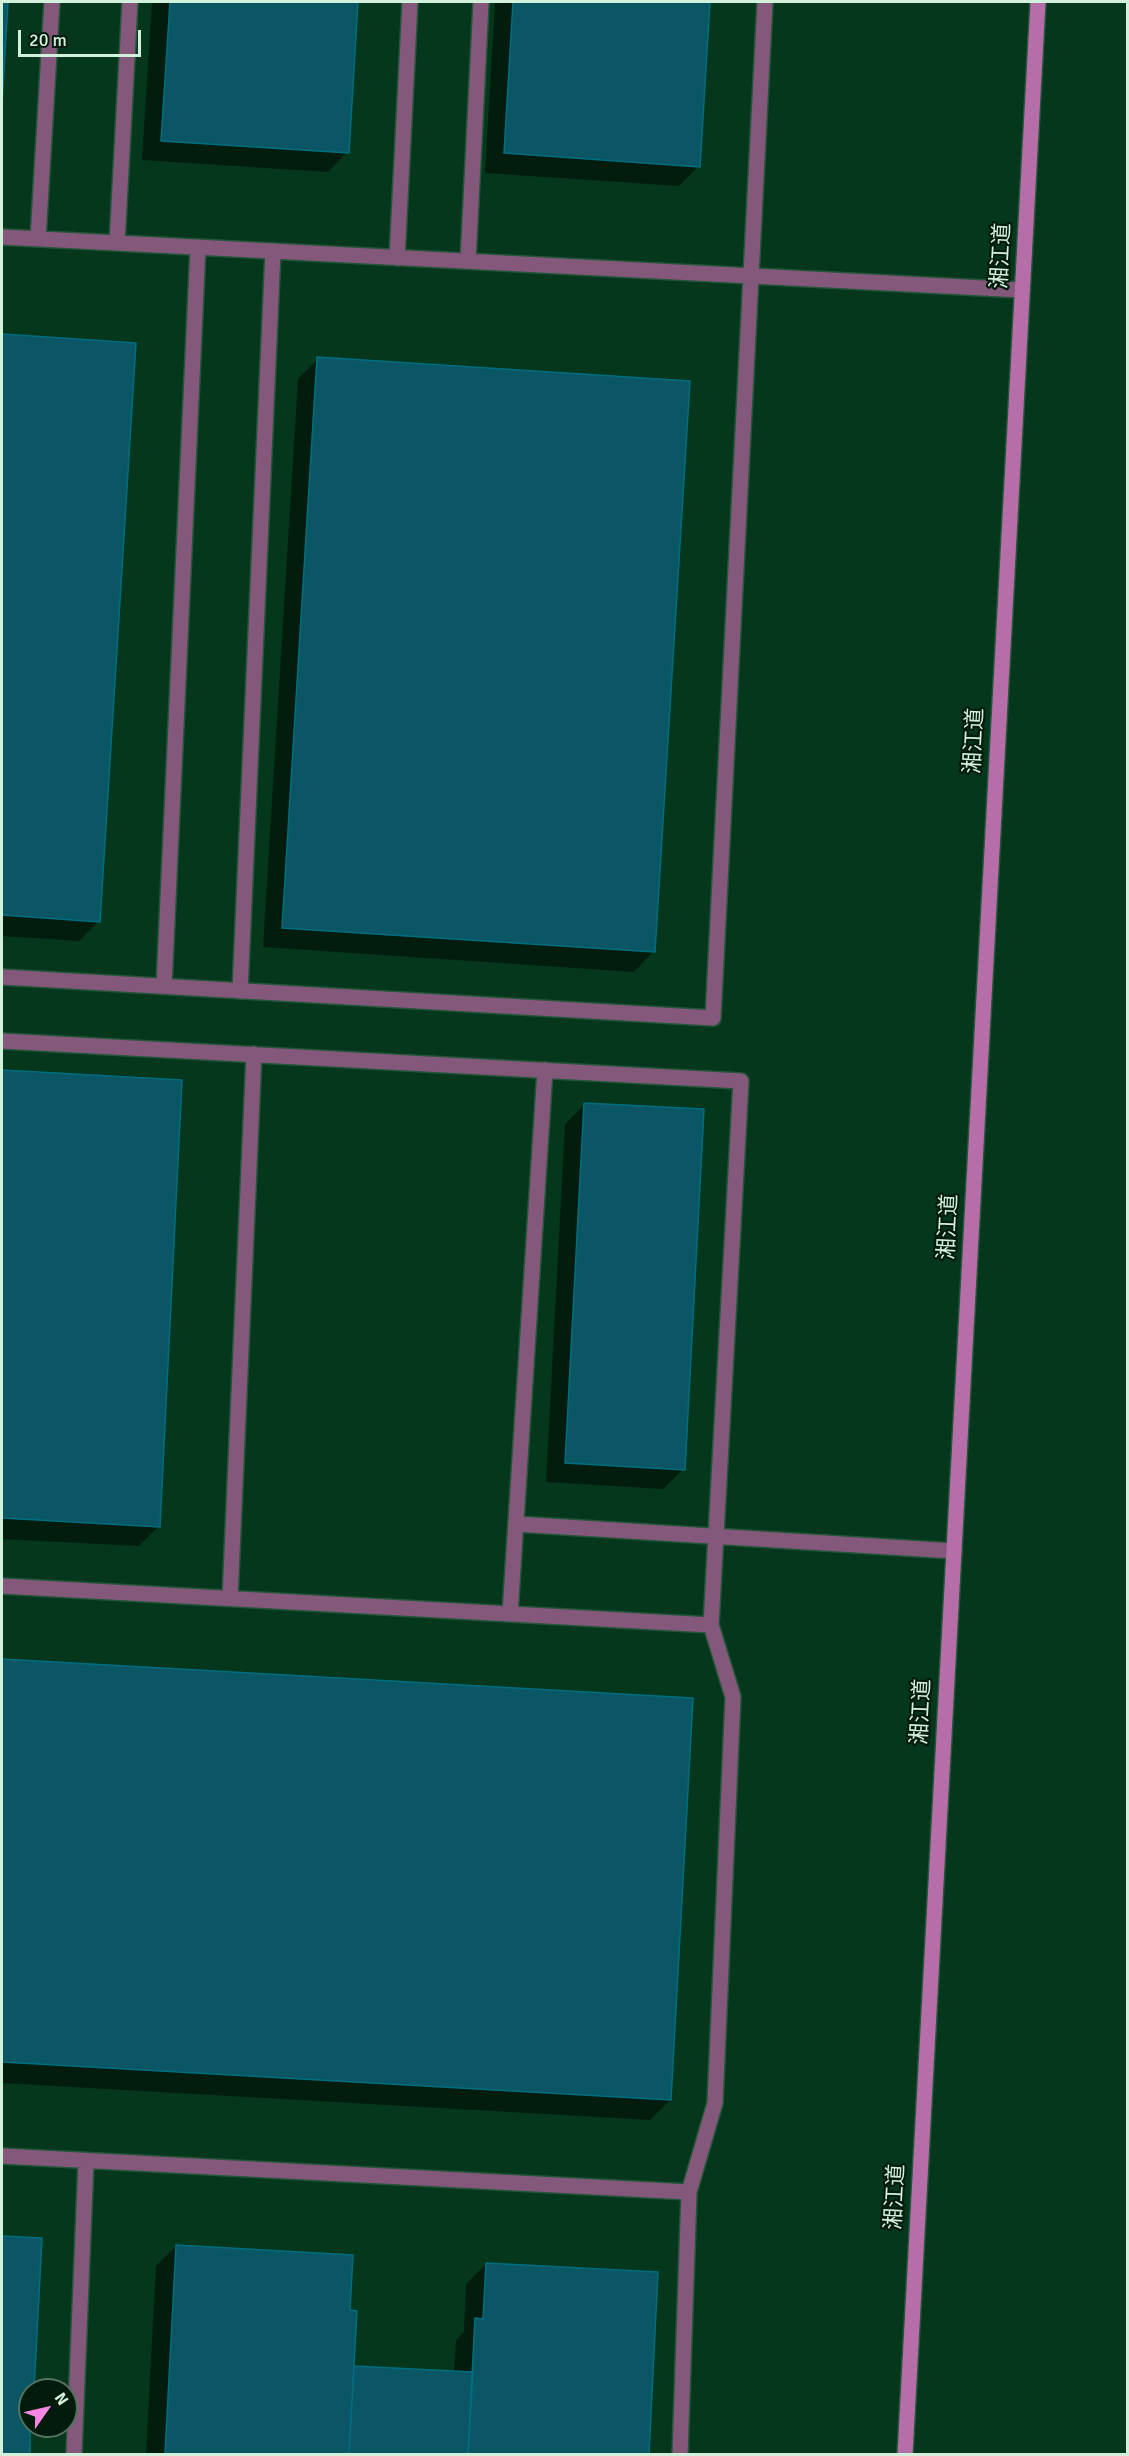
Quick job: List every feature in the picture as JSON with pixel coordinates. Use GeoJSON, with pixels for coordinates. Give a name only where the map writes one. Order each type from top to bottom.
{"type":"FeatureCollection","features":[{"type":"Feature","properties":{"kind":"main road","name":"湘江道"},"geometry":{"type":"LineString","coordinates":[[905,2454],[1038,2]]}},
{"type":"Feature","properties":{"kind":"lane"},"geometry":{"type":"LineString","coordinates":[[38,239],[52,2]]}},
{"type":"Feature","properties":{"kind":"lane"},"geometry":{"type":"LineString","coordinates":[[117,243],[130,2]]}},
{"type":"Feature","properties":{"kind":"lane"},"geometry":{"type":"LineString","coordinates":[[397,258],[410,2]]}},
{"type":"Feature","properties":{"kind":"lane"},"geometry":{"type":"LineString","coordinates":[[468,261],[482,2]]}},
{"type":"Feature","properties":{"kind":"lane"},"geometry":{"type":"LineString","coordinates":[[2,977],[713,1018],[765,2]]}},
{"type":"Feature","properties":{"kind":"lane"},"geometry":{"type":"LineString","coordinates":[[2,237],[1022,290]]}},
{"type":"Feature","properties":{"kind":"lane"},"geometry":{"type":"LineString","coordinates":[[165,987],[198,247]]}},
{"type":"Feature","properties":{"kind":"lane"},"geometry":{"type":"LineString","coordinates":[[240,991],[273,251]]}},
{"type":"Feature","properties":{"kind":"lane"},"geometry":{"type":"LineString","coordinates":[[2,1041],[741,1081],[711,1625],[733,1697],[715,2103],[689,2192],[680,2454]]}},
{"type":"Feature","properties":{"kind":"lane"},"geometry":{"type":"LineString","coordinates":[[230,1598],[254,1054]]}},
{"type":"Feature","properties":{"kind":"lane"},"geometry":{"type":"LineString","coordinates":[[510,1614],[545,1071]]}},
{"type":"Feature","properties":{"kind":"lane"},"geometry":{"type":"LineString","coordinates":[[516,1524],[954,1551]]}},
{"type":"Feature","properties":{"kind":"lane"},"geometry":{"type":"LineString","coordinates":[[2,1586],[711,1625]]}},
{"type":"Feature","properties":{"kind":"lane"},"geometry":{"type":"LineString","coordinates":[[2,2156],[689,2192]]}},
{"type":"Feature","properties":{"kind":"lane"},"geometry":{"type":"LineString","coordinates":[[74,2454],[86,2161]]}},
{"type":"Feature","properties":{"kind":"building"},"geometry":{"type":"Polygon","coordinates":[[[2,2],[8,2],[2,104],[2,2]]]}},
{"type":"Feature","properties":{"kind":"building"},"geometry":{"type":"Polygon","coordinates":[[[170,2],[358,2],[349,153],[161,141],[170,2]]]}},
{"type":"Feature","properties":{"kind":"building"},"geometry":{"type":"Polygon","coordinates":[[[513,2],[710,2],[700,167],[504,153],[513,2]]]}},
{"type":"Feature","properties":{"kind":"building"},"geometry":{"type":"Polygon","coordinates":[[[2,334],[136,343],[100,922],[2,915],[2,334]]]}},
{"type":"Feature","properties":{"kind":"building"},"geometry":{"type":"Polygon","coordinates":[[[317,357],[690,381],[655,952],[282,928],[317,357]]]}},
{"type":"Feature","properties":{"kind":"building"},"geometry":{"type":"Polygon","coordinates":[[[2,1070],[182,1080],[160,1527],[2,1518],[2,1070]]]}},
{"type":"Feature","properties":{"kind":"building"},"geometry":{"type":"Polygon","coordinates":[[[584,1103],[704,1109],[685,1470],[565,1463],[584,1103]]]}},
{"type":"Feature","properties":{"kind":"building"},"geometry":{"type":"Polygon","coordinates":[[[2,1659],[693,1698],[671,2100],[2,2062],[2,1659]]]}},
{"type":"Feature","properties":{"kind":"building"},"geometry":{"type":"Polygon","coordinates":[[[2,2236],[42,2238],[35,2378],[18,2378],[18,2438],[30,2438],[30,2454],[2,2454],[2,2236]]]}},
{"type":"Feature","properties":{"kind":"building"},"geometry":{"type":"Polygon","coordinates":[[[176,2245],[353,2255],[350,2310],[357,2311],[349,2454],[165,2454],[176,2245]]]}},
{"type":"Feature","properties":{"kind":"building"},"geometry":{"type":"Polygon","coordinates":[[[486,2263],[658,2272],[649,2454],[468,2454],[475,2318],[483,2319],[486,2263]]]}},
{"type":"Feature","properties":{"kind":"building"},"geometry":{"type":"Polygon","coordinates":[[[354,2366],[473,2372],[468,2454],[349,2454],[354,2366]]]}}]}
